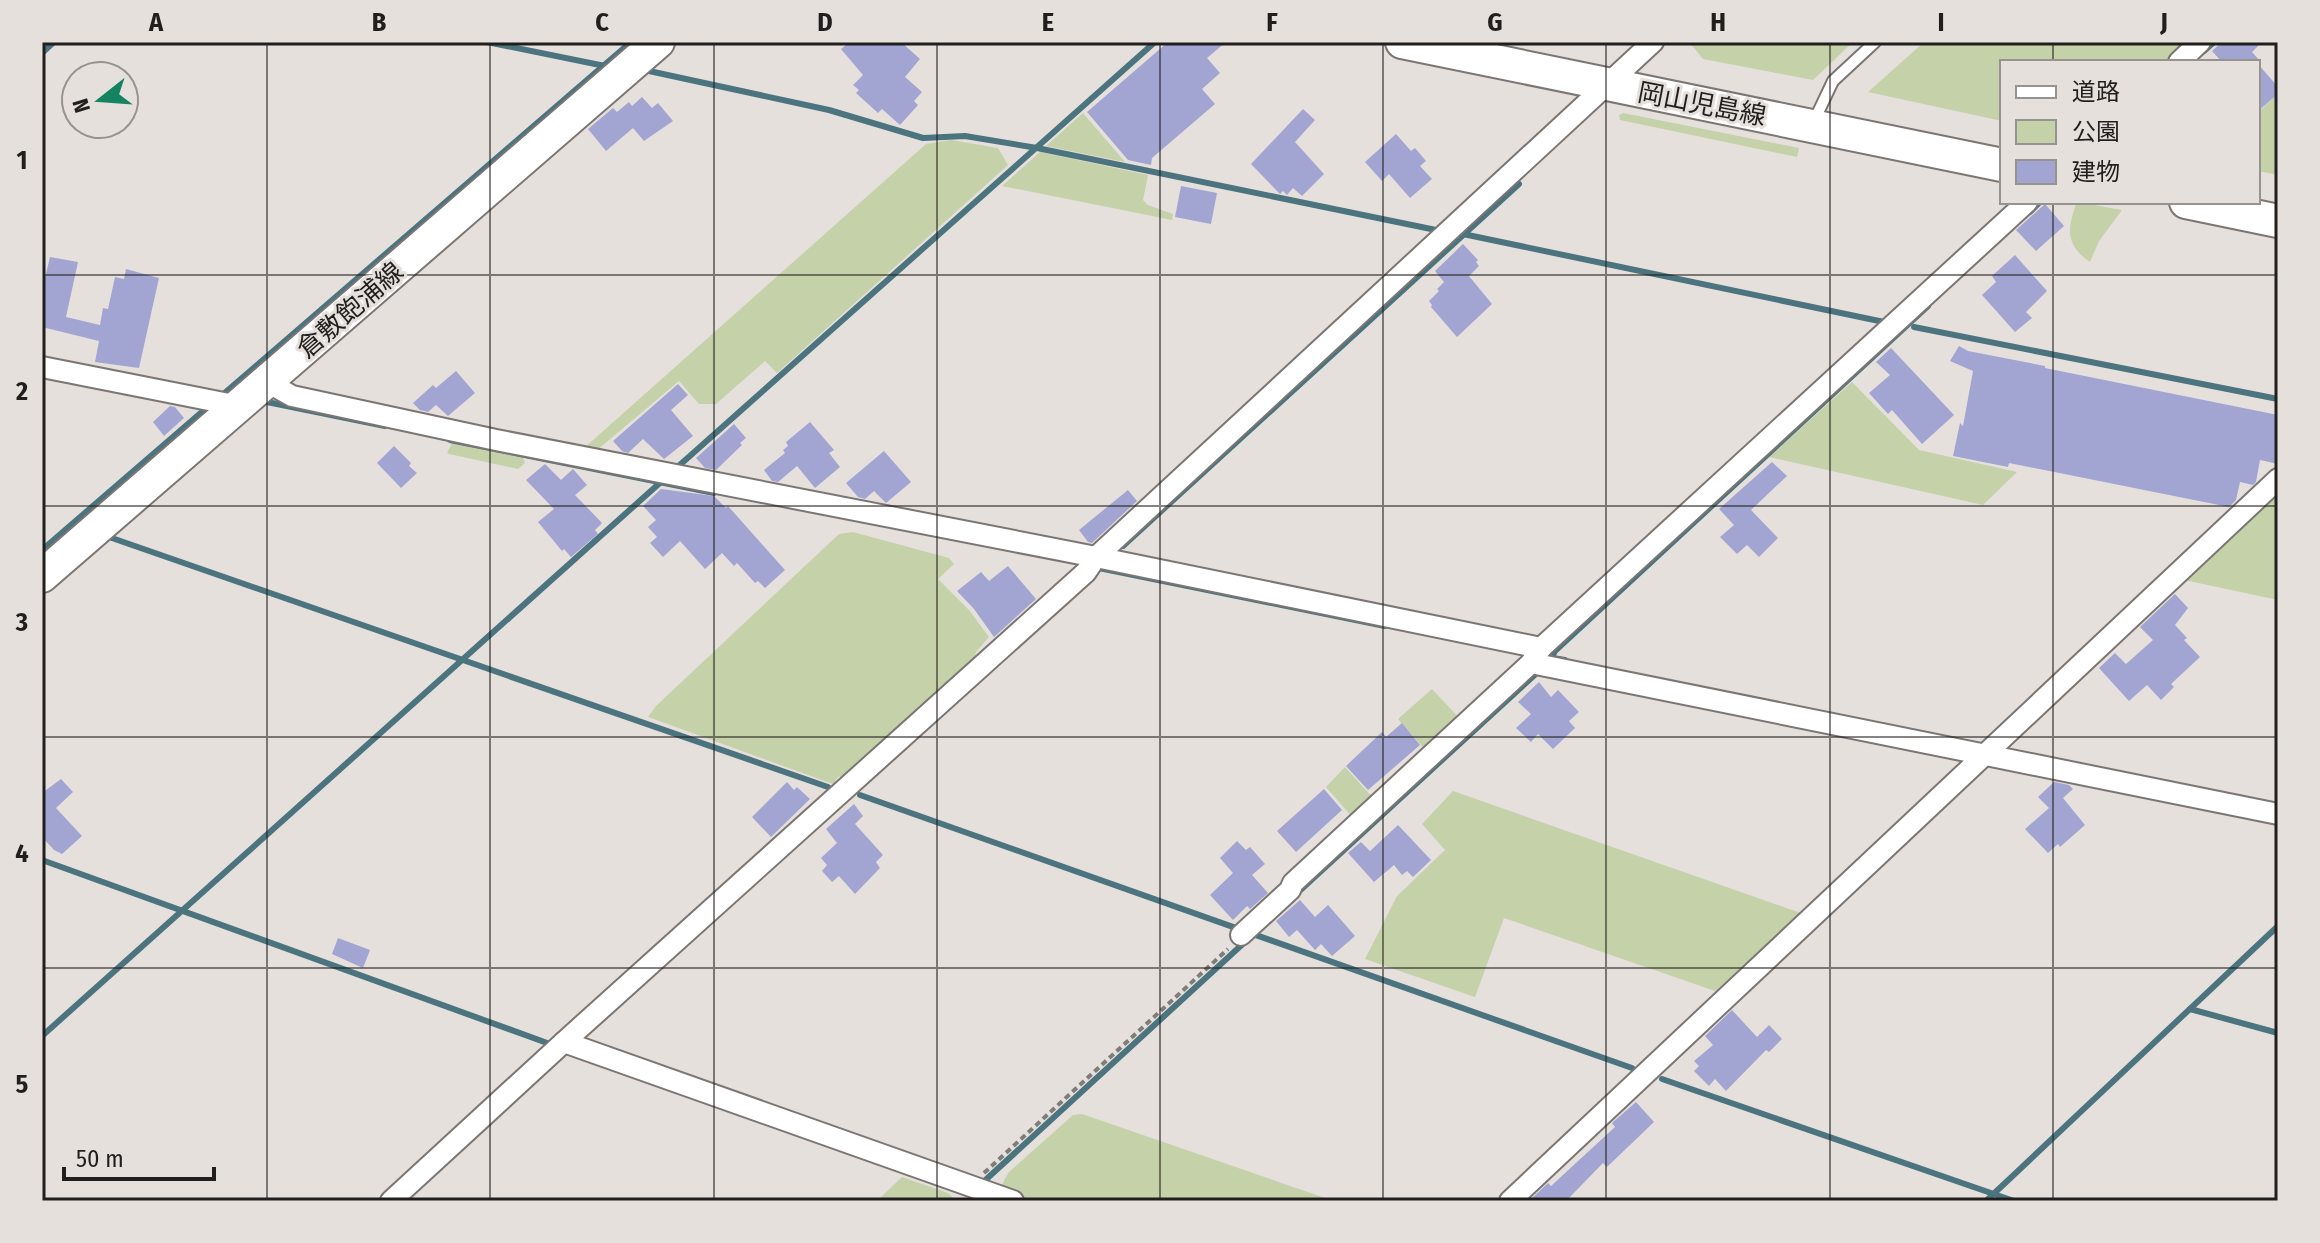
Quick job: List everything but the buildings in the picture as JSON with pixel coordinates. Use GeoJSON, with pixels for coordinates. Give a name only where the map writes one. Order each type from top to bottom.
{"type":"FeatureCollection","features":[{"type":"Feature","properties":{"kind":"main road","name":"倉敷飽浦線"},"geometry":{"type":"LineString","coordinates":[[42,576],[658,42]]}},
{"type":"Feature","properties":{"kind":"main road","name":"岡山児島線"},"geometry":{"type":"LineString","coordinates":[[1402,42],[1615,76],[1816,116],[2000,143]]}},
{"type":"Feature","properties":{"kind":"main road","name":"岡山児島線"},"geometry":{"type":"LineString","coordinates":[[1497,42],[1615,76]]}},
{"type":"Feature","properties":{"kind":"main road","name":"岡山児島線"},"geometry":{"type":"LineString","coordinates":[[1816,116],[2000,164]]}},
{"type":"Feature","properties":{"kind":"main road"},"geometry":{"type":"LineString","coordinates":[[2196,204],[2278,221]]}},
{"type":"Feature","properties":{"kind":"street"},"geometry":{"type":"LineString","coordinates":[[391,1201],[570,1044],[1098,562],[1653,42]]}},
{"type":"Feature","properties":{"kind":"street"},"geometry":{"type":"LineString","coordinates":[[2181,60],[2200,42]]}},
{"type":"Feature","properties":{"kind":"street"},"geometry":{"type":"LineString","coordinates":[[1244,932],[1290,890],[1293,883],[1539,659],[2025,204]]}},
{"type":"Feature","properties":{"kind":"street"},"geometry":{"type":"LineString","coordinates":[[42,367],[239,406]]}},
{"type":"Feature","properties":{"kind":"street"},"geometry":{"type":"LineString","coordinates":[[267,382],[292,396],[1098,562],[1981,755],[2278,814]]}},
{"type":"Feature","properties":{"kind":"street"},"geometry":{"type":"LineString","coordinates":[[1510,1201],[2278,479]]}},
{"type":"Feature","properties":{"kind":"street"},"geometry":{"type":"LineString","coordinates":[[570,1044],[1013,1201]]}},
{"type":"Feature","properties":{"kind":"lane"},"geometry":{"type":"LineString","coordinates":[[1816,116],[1833,81],[1875,42]]}},
{"type":"Feature","properties":{"kind":"path"},"geometry":{"type":"LineString","coordinates":[[975,1187],[1208,970],[1244,932]]}},
{"type":"Feature","properties":{"kind":"green space"},"geometry":{"type":"Polygon","coordinates":[[[1689,42],[1853,42],[1813,80],[1703,59],[1689,42]]]}},
{"type":"Feature","properties":{"kind":"green space"},"geometry":{"type":"Polygon","coordinates":[[[1924,42],[2191,42],[2172,60],[2000,60],[2000,121],[1868,92],[1924,42]]]}},
{"type":"Feature","properties":{"kind":"green space"},"geometry":{"type":"Polygon","coordinates":[[[2278,94],[2278,175],[2260,171],[2260,110],[2278,94]]]}},
{"type":"Feature","properties":{"kind":"green space"},"geometry":{"type":"Polygon","coordinates":[[[1083,113],[1125,162],[1046,146],[1083,113]]]}},
{"type":"Feature","properties":{"kind":"green space"},"geometry":{"type":"Polygon","coordinates":[[[1623,113],[1799,148],[1797,157],[1620,120],[1619,115],[1623,113]]]}},
{"type":"Feature","properties":{"kind":"green space"},"geometry":{"type":"Polygon","coordinates":[[[951,140],[998,148],[1008,165],[777,373],[765,361],[716,404],[699,404],[679,381],[596,451],[583,449],[926,144],[951,140]]]}},
{"type":"Feature","properties":{"kind":"green space"},"geometry":{"type":"Polygon","coordinates":[[[1040,152],[1148,175],[1143,200],[1148,205],[1173,214],[1172,220],[1002,186],[1040,152]]]}},
{"type":"Feature","properties":{"kind":"green space"},"geometry":{"type":"Polygon","coordinates":[[[2076,204],[2122,210],[2099,241],[2090,262],[2072,242],[2071,220],[2076,204]]]}},
{"type":"Feature","properties":{"kind":"green space"},"geometry":{"type":"Polygon","coordinates":[[[1852,382],[1919,450],[2017,472],[1983,505],[1769,457],[1852,382]]]}},
{"type":"Feature","properties":{"kind":"green space"},"geometry":{"type":"Polygon","coordinates":[[[452,443],[523,458],[525,463],[518,469],[449,454],[452,443]]]}},
{"type":"Feature","properties":{"kind":"green space"},"geometry":{"type":"Polygon","coordinates":[[[2278,494],[2278,600],[2184,580],[2278,494]]]}},
{"type":"Feature","properties":{"kind":"green space"},"geometry":{"type":"Polygon","coordinates":[[[853,532],[949,558],[954,564],[938,579],[969,610],[989,637],[976,652],[974,660],[833,784],[648,717],[656,706],[839,534],[853,532]]]}},
{"type":"Feature","properties":{"kind":"green space"},"geometry":{"type":"Polygon","coordinates":[[[1432,689],[1461,720],[1427,752],[1398,719],[1432,689]]]}},
{"type":"Feature","properties":{"kind":"green space"},"geometry":{"type":"Polygon","coordinates":[[[1345,767],[1374,799],[1353,818],[1326,787],[1345,767]]]}},
{"type":"Feature","properties":{"kind":"green space"},"geometry":{"type":"Polygon","coordinates":[[[1453,791],[1801,913],[1718,992],[1504,918],[1475,997],[1365,959],[1397,896],[1445,850],[1422,824],[1453,791]]]}},
{"type":"Feature","properties":{"kind":"green space"},"geometry":{"type":"Polygon","coordinates":[[[1082,1114],[1334,1201],[1032,1201],[999,1190],[1008,1173],[1073,1115],[1082,1114]]]}},
{"type":"Feature","properties":{"kind":"green space"},"geometry":{"type":"Polygon","coordinates":[[[902,1177],[948,1193],[951,1201],[877,1201],[902,1177]]]}},
{"type":"Feature","properties":{"kind":"waterway"},"geometry":{"type":"LineString","coordinates":[[42,53],[54,42]]}},
{"type":"Feature","properties":{"kind":"waterway"},"geometry":{"type":"LineString","coordinates":[[487,42],[605,66]]}},
{"type":"Feature","properties":{"kind":"waterway"},"geometry":{"type":"LineString","coordinates":[[220,397],[631,42]]}},
{"type":"Feature","properties":{"kind":"waterway"},"geometry":{"type":"LineString","coordinates":[[673,471],[1155,42]]}},
{"type":"Feature","properties":{"kind":"waterway"},"geometry":{"type":"LineString","coordinates":[[2204,51],[2214,42]]}},
{"type":"Feature","properties":{"kind":"waterway"},"geometry":{"type":"LineString","coordinates":[[649,71],[829,110],[923,138],[965,136],[1037,148],[1436,230]]}},
{"type":"Feature","properties":{"kind":"waterway"},"geometry":{"type":"LineString","coordinates":[[1123,546],[1519,184]]}},
{"type":"Feature","properties":{"kind":"waterway"},"geometry":{"type":"LineString","coordinates":[[2030,212],[2038,204]]}},
{"type":"Feature","properties":{"kind":"waterway"},"geometry":{"type":"LineString","coordinates":[[1463,234],[1884,322]]}},
{"type":"Feature","properties":{"kind":"waterway"},"geometry":{"type":"LineString","coordinates":[[1551,659],[1555,651],[1928,306]]}},
{"type":"Feature","properties":{"kind":"waterway"},"geometry":{"type":"LineString","coordinates":[[1914,327],[2278,399]]}},
{"type":"Feature","properties":{"kind":"waterway"},"geometry":{"type":"LineString","coordinates":[[267,402],[385,426]]}},
{"type":"Feature","properties":{"kind":"waterway"},"geometry":{"type":"LineString","coordinates":[[42,550],[203,411]]}},
{"type":"Feature","properties":{"kind":"waterway"},"geometry":{"type":"LineString","coordinates":[[450,440],[714,493]]}},
{"type":"Feature","properties":{"kind":"waterway"},"geometry":{"type":"LineString","coordinates":[[42,1036],[662,481]]}},
{"type":"Feature","properties":{"kind":"waterway"},"geometry":{"type":"LineString","coordinates":[[109,537],[828,787]]}},
{"type":"Feature","properties":{"kind":"waterway"},"geometry":{"type":"LineString","coordinates":[[1094,567],[1385,626]]}},
{"type":"Feature","properties":{"kind":"waterway"},"geometry":{"type":"LineString","coordinates":[[1541,656],[1565,660]]}},
{"type":"Feature","properties":{"kind":"waterway"},"geometry":{"type":"LineString","coordinates":[[1295,895],[1540,670]]}},
{"type":"Feature","properties":{"kind":"waterway"},"geometry":{"type":"LineString","coordinates":[[860,795],[1632,1068]]}},
{"type":"Feature","properties":{"kind":"waterway"},"geometry":{"type":"LineString","coordinates":[[42,860],[550,1044]]}},
{"type":"Feature","properties":{"kind":"waterway"},"geometry":{"type":"LineString","coordinates":[[1986,1201],[2278,926]]}},
{"type":"Feature","properties":{"kind":"waterway"},"geometry":{"type":"LineString","coordinates":[[980,1185],[1246,941]]}},
{"type":"Feature","properties":{"kind":"waterway"},"geometry":{"type":"LineString","coordinates":[[2190,1009],[2278,1033]]}},
{"type":"Feature","properties":{"kind":"waterway"},"geometry":{"type":"LineString","coordinates":[[1662,1079],[2014,1201]]}}]}
